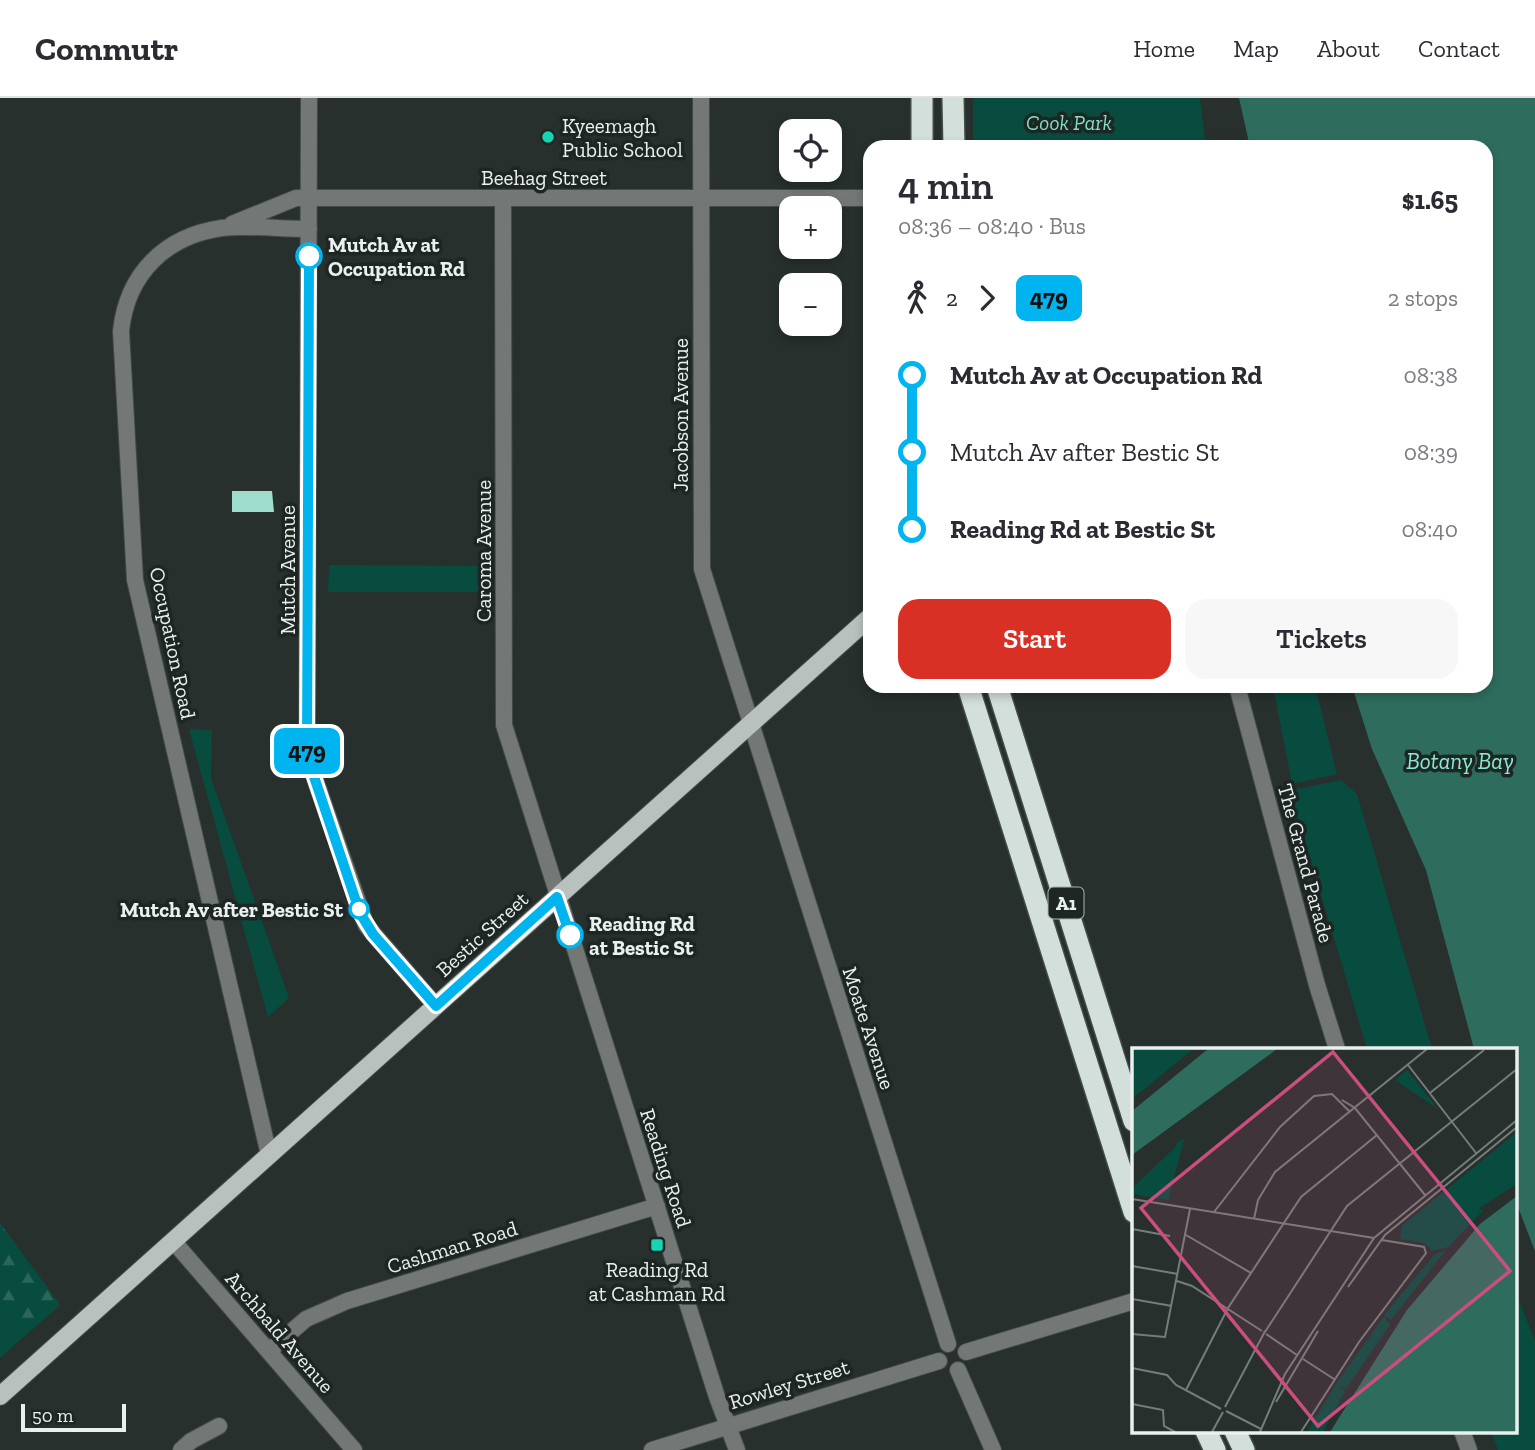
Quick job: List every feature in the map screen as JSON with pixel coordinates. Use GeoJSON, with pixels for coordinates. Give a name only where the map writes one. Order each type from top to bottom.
{"type":"FeatureCollection","features":[{"type":"Feature","properties":{"kind":"highway"},"geometry":{"type":"LineString","coordinates":[[922,98],[922,140]]}},
{"type":"Feature","properties":{"kind":"highway"},"geometry":{"type":"LineString","coordinates":[[953,98],[954,140]]}},
{"type":"Feature","properties":{"kind":"highway","name":"A1"},"geometry":{"type":"LineString","coordinates":[[970,693],[1094,1077],[1132,1205]]}},
{"type":"Feature","properties":{"kind":"highway","name":"A1"},"geometry":{"type":"LineString","coordinates":[[999,693],[1132,1115]]}},
{"type":"Feature","properties":{"kind":"highway"},"geometry":{"type":"LineString","coordinates":[[1206,1432],[1215,1450]]}},
{"type":"Feature","properties":{"kind":"highway"},"geometry":{"type":"LineString","coordinates":[[1236,1432],[1244,1450]]}},
{"type":"Feature","properties":{"kind":"main road","name":"Bestic Street"},"geometry":{"type":"LineString","coordinates":[[0,1396],[863,623]]}},
{"type":"Feature","properties":{"kind":"street","name":"Mutch Avenue"},"geometry":{"type":"LineString","coordinates":[[309,98],[307,756],[366,925],[436,1006]]}},
{"type":"Feature","properties":{"kind":"street","name":"Jacobson Avenue"},"geometry":{"type":"LineString","coordinates":[[701,98],[702,569],[751,724]]}},
{"type":"Feature","properties":{"kind":"street","name":"Beehag Street"},"geometry":{"type":"LineString","coordinates":[[223,228],[296,198],[863,198]]}},
{"type":"Feature","properties":{"kind":"street","name":"Caroma Avenue"},"geometry":{"type":"LineString","coordinates":[[503,198],[504,725],[557,897]]}},
{"type":"Feature","properties":{"kind":"street","name":"Occupation Road"},"geometry":{"type":"LineString","coordinates":[[269,1155],[135,580],[121,344],[125,306],[135,281],[143,270],[170,247],[197,235],[223,228],[309,229]]}},
{"type":"Feature","properties":{"kind":"street","name":"The Grand Parade"},"geometry":{"type":"LineString","coordinates":[[1239,693],[1317,985],[1337,1048]]}},
{"type":"Feature","properties":{"kind":"street","name":"Moate Avenue"},"geometry":{"type":"LineString","coordinates":[[751,724],[948,1344]]}},
{"type":"Feature","properties":{"kind":"street","name":"Reading Road"},"geometry":{"type":"LineString","coordinates":[[557,897],[726,1426],[737,1450]]}},
{"type":"Feature","properties":{"kind":"street","name":"Cashman Road"},"geometry":{"type":"LineString","coordinates":[[270,1350],[306,1320],[347,1301],[657,1206]]}},
{"type":"Feature","properties":{"kind":"street","name":"Archbald Avenue"},"geometry":{"type":"LineString","coordinates":[[174,1242],[354,1450]]}},
{"type":"Feature","properties":{"kind":"street"},"geometry":{"type":"LineString","coordinates":[[966,1352],[1132,1302]]}},
{"type":"Feature","properties":{"kind":"street"},"geometry":{"type":"LineString","coordinates":[[948,1344],[957,1344],[966,1352],[965,1362],[958,1370],[949,1370],[939,1361],[942,1349],[948,1344]]}},
{"type":"Feature","properties":{"kind":"street","name":"Rowley Street"},"geometry":{"type":"LineString","coordinates":[[652,1450],[939,1361]]}},
{"type":"Feature","properties":{"kind":"street"},"geometry":{"type":"LineString","coordinates":[[958,1370],[993,1450]]}},
{"type":"Feature","properties":{"kind":"street"},"geometry":{"type":"LineString","coordinates":[[181,1450],[191,1441],[219,1426]]}},
{"type":"Feature","properties":{"kind":"street"},"geometry":{"type":"LineString","coordinates":[[1462,1432],[1469,1450]]}},
{"type":"Feature","properties":{"kind":"green space","name":"Cook Park"},"geometry":{"type":"Polygon","coordinates":[[[973,98],[1200,98],[1205,140],[973,140],[973,98]]]}},
{"type":"Feature","properties":{"kind":"green space"},"geometry":{"type":"Polygon","coordinates":[[[329,565],[484,566],[482,592],[328,592],[329,565]]]}},
{"type":"Feature","properties":{"kind":"green space"},"geometry":{"type":"Polygon","coordinates":[[[1274,693],[1317,693],[1337,774],[1292,784],[1274,693]]]}},
{"type":"Feature","properties":{"kind":"green space"},"geometry":{"type":"Polygon","coordinates":[[[189,729],[212,730],[211,778],[289,998],[268,1017],[189,729]]]}},
{"type":"Feature","properties":{"kind":"green space"},"geometry":{"type":"Polygon","coordinates":[[[1341,780],[1357,794],[1432,1048],[1367,1048],[1292,797],[1293,790],[1341,780]]]}},
{"type":"Feature","properties":{"kind":"green space"},"geometry":{"type":"Polygon","coordinates":[[[0,1223],[60,1305],[0,1358],[0,1223]]]}},
{"type":"Feature","properties":{"kind":"green space"},"geometry":{"type":"Polygon","coordinates":[[[0,1223],[60,1305],[22,1338],[0,1304],[0,1223]]]}},
{"type":"Feature","properties":{"kind":"green space"},"geometry":{"type":"Polygon","coordinates":[[[1518,1298],[1535,1341],[1535,1450],[1498,1450],[1491,1432],[1518,1432],[1518,1298]]]}},
{"type":"Feature","properties":{"kind":"water","name":"Botany Bay"},"geometry":{"type":"Polygon","coordinates":[[[1239,98],[1535,98],[1535,1251],[1518,1207],[1518,1048],[1474,1048],[1426,870],[1372,749],[1354,693],[1493,693],[1493,140],[1248,140],[1239,98]]]}},
{"type":"Feature","properties":{"kind":"building"},"geometry":{"type":"Polygon","coordinates":[[[232,491],[272,491],[274,512],[232,512],[232,491]]]}},
{"type":"Feature","properties":{"kind":"bus line","name":"479"},"geometry":{"type":"LineString","coordinates":[[309,256],[307,756],[360,913],[373,934],[436,1006],[557,897],[570,935]]}},
{"type":"Feature","properties":{"kind":"place","name":"Kyeemagh Public School"},"geometry":{"type":"Point","coordinates":[548,137]}},
{"type":"Feature","properties":{"kind":"place","name":"Mutch Av at Occupation Rd"},"geometry":{"type":"Point","coordinates":[309,256]}},
{"type":"Feature","properties":{"kind":"place","name":"Mutch Av after Bestic St"},"geometry":{"type":"Point","coordinates":[359,909]}},
{"type":"Feature","properties":{"kind":"place","name":"Reading Rd at Bestic St"},"geometry":{"type":"Point","coordinates":[570,935]}},
{"type":"Feature","properties":{"kind":"place","name":"Reading Rd at Cashman Rd"},"geometry":{"type":"Point","coordinates":[657,1245]}}]}
